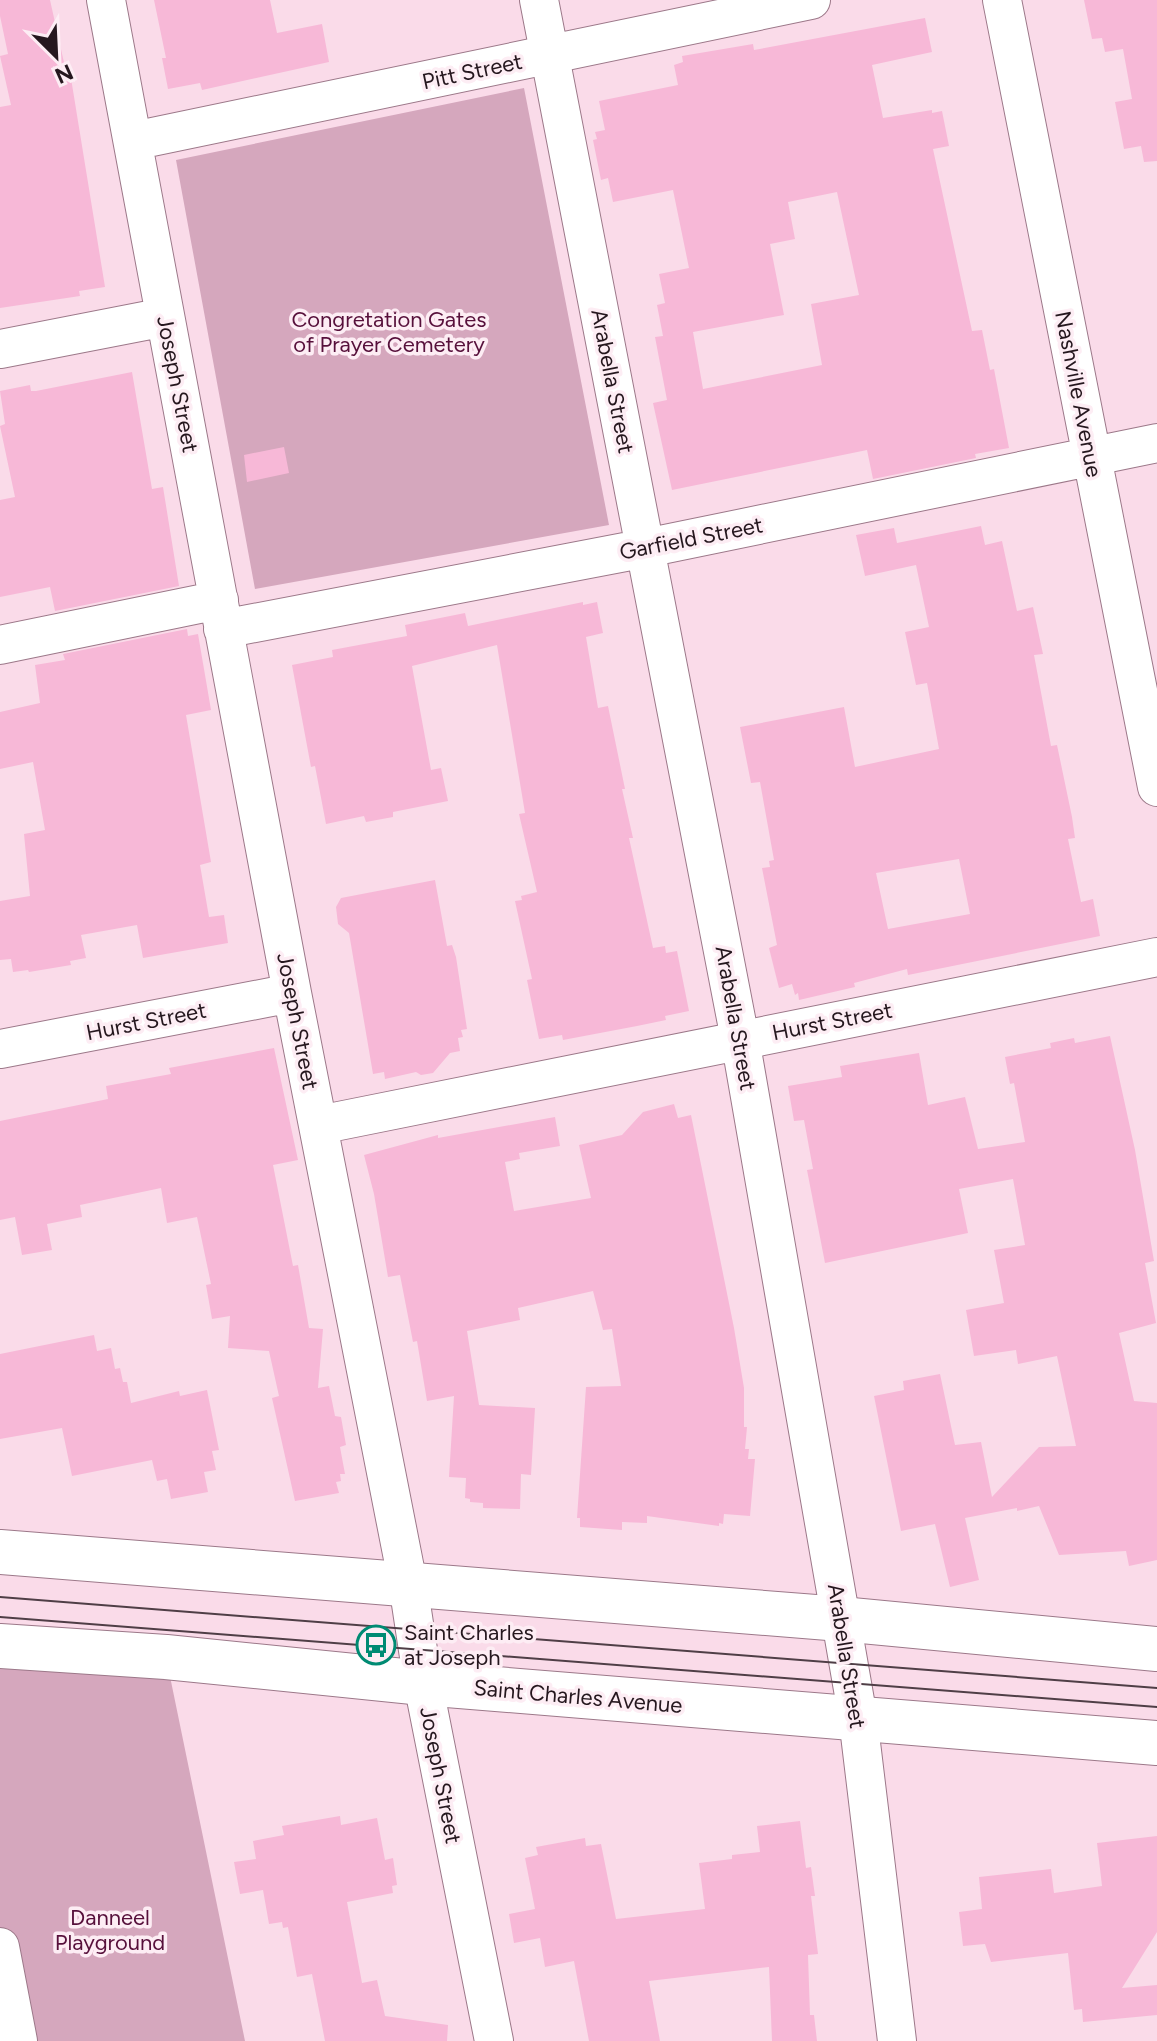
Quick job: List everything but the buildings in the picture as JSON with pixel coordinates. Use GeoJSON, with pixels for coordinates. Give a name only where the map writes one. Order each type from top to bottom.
{"type":"FeatureCollection","features":[{"type":"Feature","properties":{"kind":"main road"},"geometry":{"type":"LineString","coordinates":[[0,1552],[841,1619],[1157,1649]]}},
{"type":"Feature","properties":{"kind":"main road","name":"Saint Charles Avenue"},"geometry":{"type":"LineString","coordinates":[[0,1646],[166,1657],[423,1683],[1157,1743]]}},
{"type":"Feature","properties":{"kind":"street","name":"Joseph Street"},"geometry":{"type":"LineString","coordinates":[[106,0],[292,993],[408,1584],[423,1683],[494,2041]]}},
{"type":"Feature","properties":{"kind":"street","name":"Arabella Street"},"geometry":{"type":"LineString","coordinates":[[539,0],[740,1039],[858,1718],[897,2041]]}},
{"type":"Feature","properties":{"kind":"street","name":"Pitt Street"},"geometry":{"type":"LineString","coordinates":[[133,141],[811,0]]}},
{"type":"Feature","properties":{"kind":"street","name":"Nashville Avenue"},"geometry":{"type":"LineString","coordinates":[[1002,0],[1157,787]]}},
{"type":"Feature","properties":{"kind":"street"},"geometry":{"type":"LineString","coordinates":[[0,349],[165,317]]}},
{"type":"Feature","properties":{"kind":"street","name":"Garfield Street"},"geometry":{"type":"LineString","coordinates":[[0,645],[646,548],[1157,443]]}},
{"type":"Feature","properties":{"kind":"street","name":"Hurst Street"},"geometry":{"type":"LineString","coordinates":[[319,1125],[1157,957]]}},
{"type":"Feature","properties":{"kind":"street","name":"Hurst Street"},"geometry":{"type":"LineString","coordinates":[[0,1049],[292,993]]}},
{"type":"Feature","properties":{"kind":"street"},"geometry":{"type":"LineString","coordinates":[[0,1947],[18,2041]]}},
{"type":"Feature","properties":{"kind":"green space","name":"Congretation Gates of Prayer Cemetery"},"geometry":{"type":"Polygon","coordinates":[[[524,88],[609,525],[255,589],[176,160],[524,88]]]}},
{"type":"Feature","properties":{"kind":"green space","name":"Danneel Playground"},"geometry":{"type":"Polygon","coordinates":[[[0,1646],[166,1657],[245,2041],[18,2041],[0,1947],[0,1646]]]}},
{"type":"Feature","properties":{"kind":"tram line"},"geometry":{"type":"LineString","coordinates":[[0,1597],[1157,1688]]}},
{"type":"Feature","properties":{"kind":"tram line"},"geometry":{"type":"LineString","coordinates":[[0,1617],[1157,1707]]}},
{"type":"Feature","properties":{"kind":"place","name":"Saint Charles at Joseph"},"geometry":{"type":"Point","coordinates":[376,1645]}}]}
